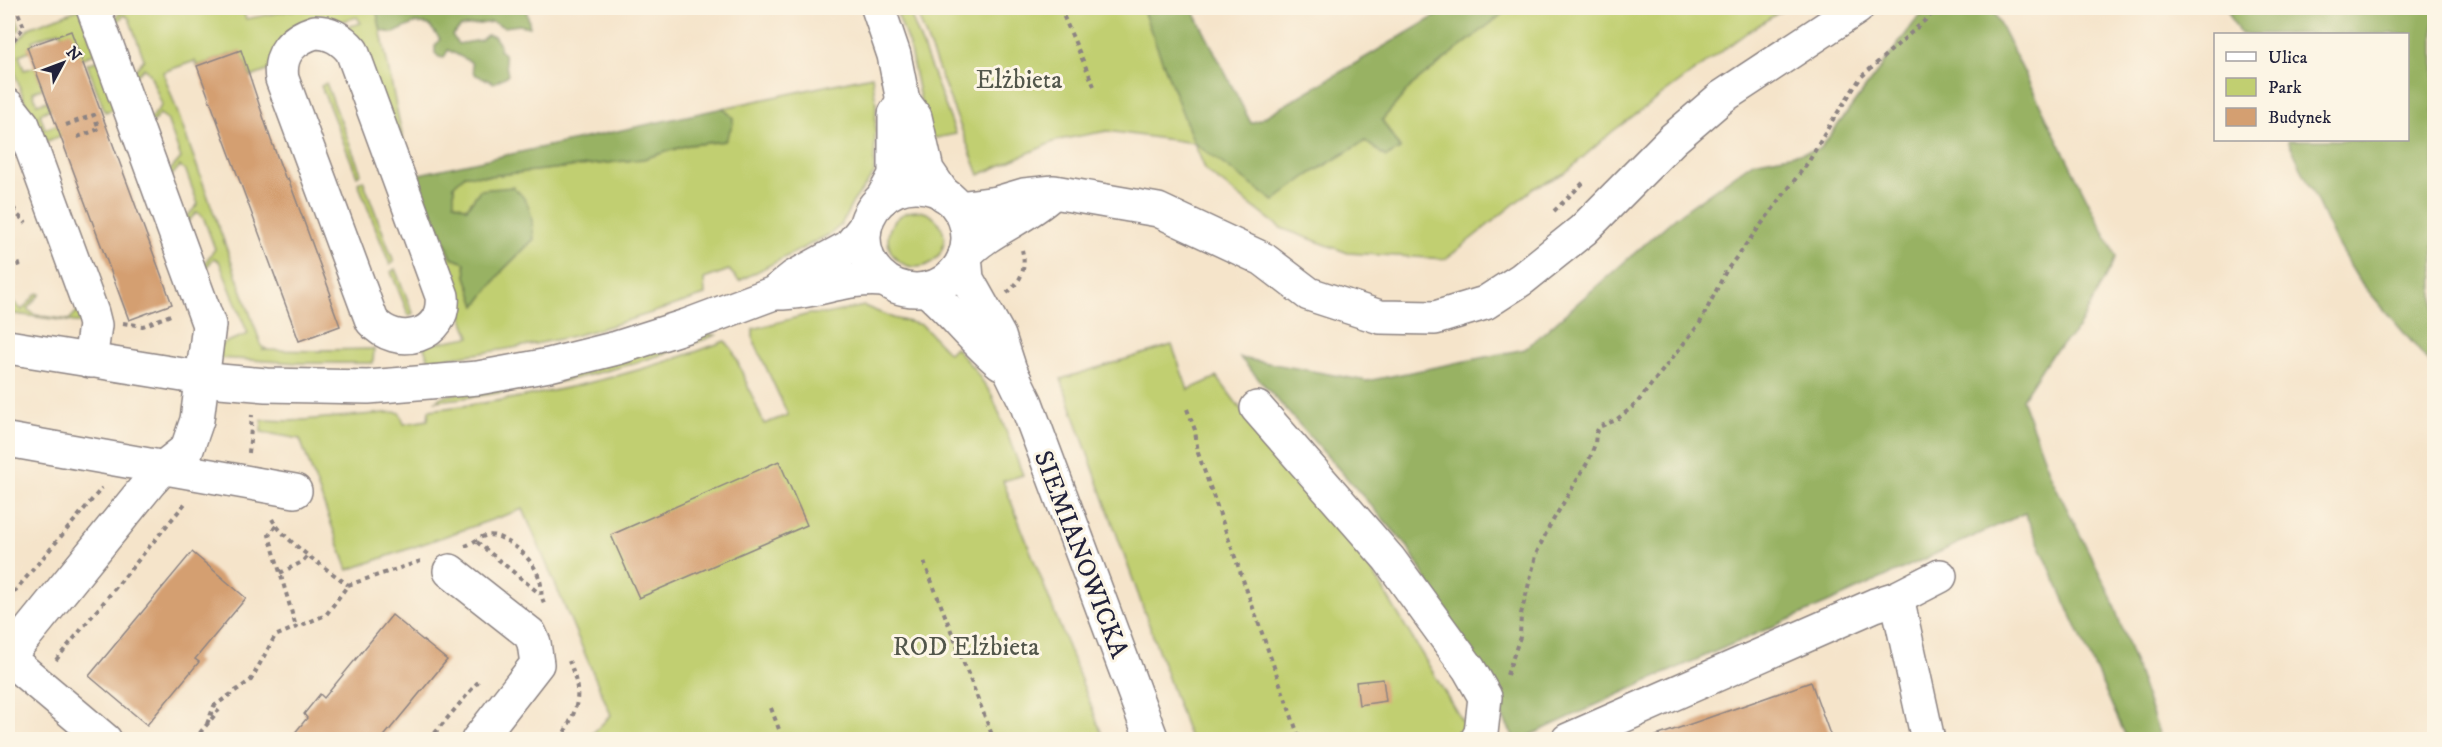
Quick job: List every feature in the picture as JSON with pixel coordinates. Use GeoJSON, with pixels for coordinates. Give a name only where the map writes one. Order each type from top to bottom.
{"type":"FeatureCollection","features":[{"type":"Feature","properties":{"kind":"street"},"geometry":{"type":"LineString","coordinates":[[93,8],[209,325],[204,379],[197,420],[187,449],[164,467],[8,657],[105,740]]}},
{"type":"Feature","properties":{"kind":"street"},"geometry":{"type":"LineString","coordinates":[[878,8],[893,49],[903,101],[915,117],[927,170],[951,201],[966,226],[965,255]]}},
{"type":"Feature","properties":{"kind":"street"},"geometry":{"type":"LineString","coordinates":[[882,199],[907,187],[926,187],[951,201],[997,202],[1023,195],[1054,192],[1158,210],[1263,259],[1309,294],[1380,317],[1435,318],[1485,303],[1522,279],[1583,230],[1673,138],[1722,98],[1857,8]]}},
{"type":"Feature","properties":{"kind":"street"},"geometry":{"type":"LineString","coordinates":[[315,32],[328,33],[344,42],[352,51],[442,296],[441,311],[435,323],[411,337],[389,335],[380,330],[372,321],[282,79],[283,57],[291,45],[302,36],[315,32]]}},
{"type":"Feature","properties":{"kind":"street"},"geometry":{"type":"LineString","coordinates":[[8,347],[204,379],[291,386],[368,387],[413,384],[510,373],[580,358],[680,328],[774,293],[794,276],[849,247],[865,227],[871,212],[882,199],[895,175],[895,114],[903,101]]}},
{"type":"Feature","properties":{"kind":"street"},"geometry":{"type":"LineString","coordinates":[[8,106],[23,125],[92,313],[95,325],[90,361]]}},
{"type":"Feature","properties":{"kind":"street"},"geometry":{"type":"LineString","coordinates":[[774,293],[801,293],[865,278],[884,280],[904,289],[926,290],[950,278],[965,255],[982,240],[1032,211],[1054,192]]}},
{"type":"Feature","properties":{"kind":"street"},"geometry":{"type":"LineString","coordinates":[[865,227],[864,242],[867,256],[874,269],[884,280]]}},
{"type":"Feature","properties":{"kind":"street","name":"SIEMIANOWICKA"},"geometry":{"type":"LineString","coordinates":[[965,255],[967,279],[999,336],[1010,370],[1026,403],[1152,740]]}},
{"type":"Feature","properties":{"kind":"street","name":"SIEMIANOWICKA"},"geometry":{"type":"LineString","coordinates":[[926,290],[943,303],[982,347],[1010,370]]}},
{"type":"Feature","properties":{"kind":"street"},"geometry":{"type":"LineString","coordinates":[[411,337],[413,384]]}},
{"type":"Feature","properties":{"kind":"street"},"geometry":{"type":"LineString","coordinates":[[1257,408],[1399,573],[1469,669],[1485,697],[1481,725]]}},
{"type":"Feature","properties":{"kind":"street"},"geometry":{"type":"LineString","coordinates":[[8,440],[295,491]]}},
{"type":"Feature","properties":{"kind":"street"},"geometry":{"type":"LineString","coordinates":[[447,559],[530,634],[534,643],[537,664],[478,740]]}},
{"type":"Feature","properties":{"kind":"street"},"geometry":{"type":"LineString","coordinates":[[1568,740],[1875,605],[1897,598],[1940,576]]}},
{"type":"Feature","properties":{"kind":"street"},"geometry":{"type":"LineString","coordinates":[[1897,598],[1928,740]]}},
{"type":"Feature","properties":{"kind":"path"},"geometry":{"type":"LineString","coordinates":[[8,47],[24,27],[16,8]]}},
{"type":"Feature","properties":{"kind":"path"},"geometry":{"type":"LineString","coordinates":[[1060,8],[1094,86]]}},
{"type":"Feature","properties":{"kind":"path"},"geometry":{"type":"LineString","coordinates":[[1481,725],[1505,680],[1517,649],[1521,614],[1537,552],[1549,527],[1589,460],[1599,427],[1616,420],[1636,404],[1700,322],[1726,271],[1809,161],[1861,77],[1939,8]]}},
{"type":"Feature","properties":{"kind":"path"},"geometry":{"type":"LineString","coordinates":[[66,125],[94,115],[99,129],[75,138]]}},
{"type":"Feature","properties":{"kind":"path"},"geometry":{"type":"LineString","coordinates":[[1554,211],[1587,179]]}},
{"type":"Feature","properties":{"kind":"path"},"geometry":{"type":"LineString","coordinates":[[1020,282],[1024,255],[1021,244]]}},
{"type":"Feature","properties":{"kind":"path"},"geometry":{"type":"LineString","coordinates":[[8,266],[21,264]]}},
{"type":"Feature","properties":{"kind":"path"},"geometry":{"type":"LineString","coordinates":[[121,323],[143,326],[176,313]]}},
{"type":"Feature","properties":{"kind":"path"},"geometry":{"type":"LineString","coordinates":[[1186,409],[1195,430],[1198,453],[1300,740]]}},
{"type":"Feature","properties":{"kind":"path"},"geometry":{"type":"LineString","coordinates":[[249,458],[252,415]]}},
{"type":"Feature","properties":{"kind":"path"},"geometry":{"type":"LineString","coordinates":[[8,599],[89,501],[127,461]]}},
{"type":"Feature","properties":{"kind":"path"},"geometry":{"type":"LineString","coordinates":[[55,661],[194,492]]}},
{"type":"Feature","properties":{"kind":"path"},"geometry":{"type":"LineString","coordinates":[[269,514],[276,526],[308,555],[348,585]]}},
{"type":"Feature","properties":{"kind":"path"},"geometry":{"type":"LineString","coordinates":[[276,526],[269,535],[296,627]]}},
{"type":"Feature","properties":{"kind":"path"},"geometry":{"type":"LineString","coordinates":[[207,724],[214,706],[251,680],[275,636],[326,615],[348,585],[447,559],[477,542],[482,536],[498,536],[512,543],[525,554],[541,584],[540,594],[477,542]]}},
{"type":"Feature","properties":{"kind":"path"},"geometry":{"type":"LineString","coordinates":[[280,573],[302,562],[308,555]]}},
{"type":"Feature","properties":{"kind":"path"},"geometry":{"type":"LineString","coordinates":[[924,562],[994,740]]}},
{"type":"Feature","properties":{"kind":"path"},"geometry":{"type":"LineString","coordinates":[[429,740],[477,683],[486,690]]}},
{"type":"Feature","properties":{"kind":"path"},"geometry":{"type":"LineString","coordinates":[[771,708],[783,740]]}},
{"type":"Feature","properties":{"kind":"path"},"geometry":{"type":"LineString","coordinates":[[194,740],[219,710]]}},
{"type":"Feature","properties":{"kind":"green space"},"geometry":{"type":"Polygon","coordinates":[[[8,8],[12,8],[20,28],[8,42],[8,8]]]}},
{"type":"Feature","properties":{"kind":"green space"},"geometry":{"type":"Polygon","coordinates":[[[124,8],[242,8],[246,19],[303,8],[376,8],[410,174],[340,29],[361,23],[357,17],[329,25],[272,69],[251,77],[240,51],[197,66],[195,61],[163,72],[262,347],[266,349],[262,350],[374,349],[373,363],[299,363],[219,358],[216,346],[248,334],[219,261],[214,258],[201,274],[200,269],[215,249],[204,219],[197,212],[184,226],[182,222],[198,204],[186,171],[180,166],[167,181],[165,176],[181,158],[167,119],[160,114],[147,129],[146,124],[162,105],[150,74],[144,68],[130,82],[129,78],[144,59],[129,18],[124,15],[110,30],[109,26],[124,8]]]}},
{"type":"Feature","properties":{"kind":"green space"},"geometry":{"type":"Polygon","coordinates":[[[376,8],[526,8],[530,27],[519,25],[504,27],[492,22],[461,27],[452,35],[458,44],[481,40],[487,35],[494,36],[500,45],[499,50],[504,54],[508,75],[494,83],[474,74],[471,62],[448,50],[444,58],[439,57],[435,53],[435,46],[440,39],[429,25],[415,23],[394,33],[381,31],[376,8]]]}},
{"type":"Feature","properties":{"kind":"green space"},"geometry":{"type":"Polygon","coordinates":[[[895,8],[908,8],[956,134],[936,138],[927,132],[909,45],[895,8]]]}},
{"type":"Feature","properties":{"kind":"green space","name":"Elżbieta"},"geometry":{"type":"Polygon","coordinates":[[[915,8],[1142,8],[1152,31],[1273,201],[1307,176],[1365,141],[1386,157],[1400,148],[1382,120],[1412,85],[1510,8],[1786,8],[1749,31],[1613,131],[1565,173],[1534,188],[1446,259],[1348,253],[1281,228],[1206,171],[1194,143],[1107,131],[1058,140],[979,175],[915,8]]]}},
{"type":"Feature","properties":{"kind":"green space"},"geometry":{"type":"Polygon","coordinates":[[[1142,8],[1192,8],[1251,123],[1449,8],[1510,8],[1412,85],[1382,120],[1400,149],[1386,157],[1365,141],[1307,176],[1274,201],[1194,143],[1142,8]]]}},
{"type":"Feature","properties":{"kind":"green space"},"geometry":{"type":"Polygon","coordinates":[[[1930,8],[1992,8],[2116,257],[2078,329],[2050,356],[2022,399],[2052,479],[2110,594],[2161,739],[2127,739],[2025,513],[1522,739],[1515,739],[1408,547],[1240,358],[1367,381],[1525,349],[1677,216],[1753,162],[1820,149],[1916,20],[1930,8]]]}},
{"type":"Feature","properties":{"kind":"green space"},"geometry":{"type":"Polygon","coordinates":[[[2226,8],[2434,8],[2434,368],[2358,279],[2337,244],[2288,141],[2409,141],[2409,33],[2239,33],[2226,8]]]}},
{"type":"Feature","properties":{"kind":"green space"},"geometry":{"type":"Polygon","coordinates":[[[80,9],[96,53],[81,59],[59,31],[32,41],[34,45],[29,51],[19,55],[24,70],[35,67],[43,88],[33,92],[37,104],[47,101],[50,109],[40,114],[45,129],[65,122],[69,133],[39,144],[8,53],[29,28],[80,9]]]}},
{"type":"Feature","properties":{"kind":"green space"},"geometry":{"type":"Polygon","coordinates":[[[99,60],[117,108],[105,112],[87,64],[99,60]]]}},
{"type":"Feature","properties":{"kind":"green space"},"geometry":{"type":"Polygon","coordinates":[[[872,76],[876,103],[874,174],[853,202],[841,225],[830,234],[739,281],[729,270],[704,279],[705,295],[639,317],[555,340],[429,360],[423,345],[470,337],[410,176],[430,208],[452,258],[465,263],[466,276],[476,306],[503,270],[534,239],[496,189],[480,190],[467,208],[453,203],[454,185],[465,175],[489,176],[643,159],[688,145],[725,141],[733,118],[723,108],[872,76]]]}},
{"type":"Feature","properties":{"kind":"green space"},"geometry":{"type":"Polygon","coordinates":[[[326,83],[361,173],[357,176],[321,86],[326,83]]]}},
{"type":"Feature","properties":{"kind":"green space"},"geometry":{"type":"Polygon","coordinates":[[[723,108],[733,118],[733,124],[725,141],[688,145],[643,159],[489,176],[465,175],[454,185],[454,203],[467,208],[480,190],[513,187],[528,204],[534,239],[503,270],[476,306],[466,276],[465,263],[452,258],[430,208],[410,176],[723,108]]]}},
{"type":"Feature","properties":{"kind":"green space"},"geometry":{"type":"Polygon","coordinates":[[[363,180],[394,262],[390,265],[358,183],[363,180]]]}},
{"type":"Feature","properties":{"kind":"green space"},"geometry":{"type":"Polygon","coordinates":[[[910,211],[922,211],[932,215],[940,223],[944,239],[940,255],[932,263],[922,267],[910,267],[900,263],[892,255],[888,245],[888,233],[892,223],[900,215],[910,211]]]}},
{"type":"Feature","properties":{"kind":"green space"},"geometry":{"type":"Polygon","coordinates":[[[395,269],[413,313],[409,316],[391,272],[395,269]]]}},
{"type":"Feature","properties":{"kind":"green space"},"geometry":{"type":"Polygon","coordinates":[[[37,293],[40,294],[27,309],[35,315],[69,320],[81,307],[82,323],[8,313],[8,297],[22,310],[37,293]]]}},
{"type":"Feature","properties":{"kind":"green space","name":"ROD Elżbieta"},"geometry":{"type":"Polygon","coordinates":[[[864,306],[893,318],[922,325],[949,353],[955,347],[992,395],[1023,475],[1003,481],[1104,739],[587,739],[611,715],[523,509],[348,570],[300,439],[261,432],[262,420],[291,421],[397,412],[400,413],[404,424],[428,420],[429,410],[505,400],[579,385],[653,366],[725,341],[732,349],[764,424],[788,415],[753,339],[753,329],[809,314],[826,314],[864,306]]]}},
{"type":"Feature","properties":{"kind":"green space"},"geometry":{"type":"Polygon","coordinates":[[[709,334],[716,335],[648,359],[578,378],[508,392],[436,401],[441,397],[709,334]]]}},
{"type":"Feature","properties":{"kind":"green space"},"geometry":{"type":"Polygon","coordinates":[[[1172,345],[1188,390],[1217,377],[1251,423],[1349,532],[1471,736],[1459,740],[1190,739],[1061,379],[1172,345]]]}},
{"type":"Feature","properties":{"kind":"building"},"geometry":{"type":"Polygon","coordinates":[[[71,31],[172,304],[129,320],[27,47],[71,31]]]}},
{"type":"Feature","properties":{"kind":"building"},"geometry":{"type":"Polygon","coordinates":[[[241,50],[271,140],[286,180],[288,178],[340,326],[299,341],[197,66],[241,50]]]}},
{"type":"Feature","properties":{"kind":"building"},"geometry":{"type":"Polygon","coordinates":[[[779,461],[807,525],[639,598],[611,535],[779,461]]]}},
{"type":"Feature","properties":{"kind":"building"},"geometry":{"type":"Polygon","coordinates":[[[192,552],[246,598],[195,659],[199,662],[147,725],[89,676],[192,552]]]}},
{"type":"Feature","properties":{"kind":"building"},"geometry":{"type":"Polygon","coordinates":[[[392,615],[447,660],[381,740],[289,740],[307,718],[304,714],[320,694],[324,698],[392,615]]]}},
{"type":"Feature","properties":{"kind":"building"},"geometry":{"type":"Polygon","coordinates":[[[1383,679],[1386,701],[1359,705],[1356,682],[1383,679]]]}},
{"type":"Feature","properties":{"kind":"building"},"geometry":{"type":"Polygon","coordinates":[[[1811,682],[1832,740],[1656,740],[1656,736],[1811,682]]]}}]}
